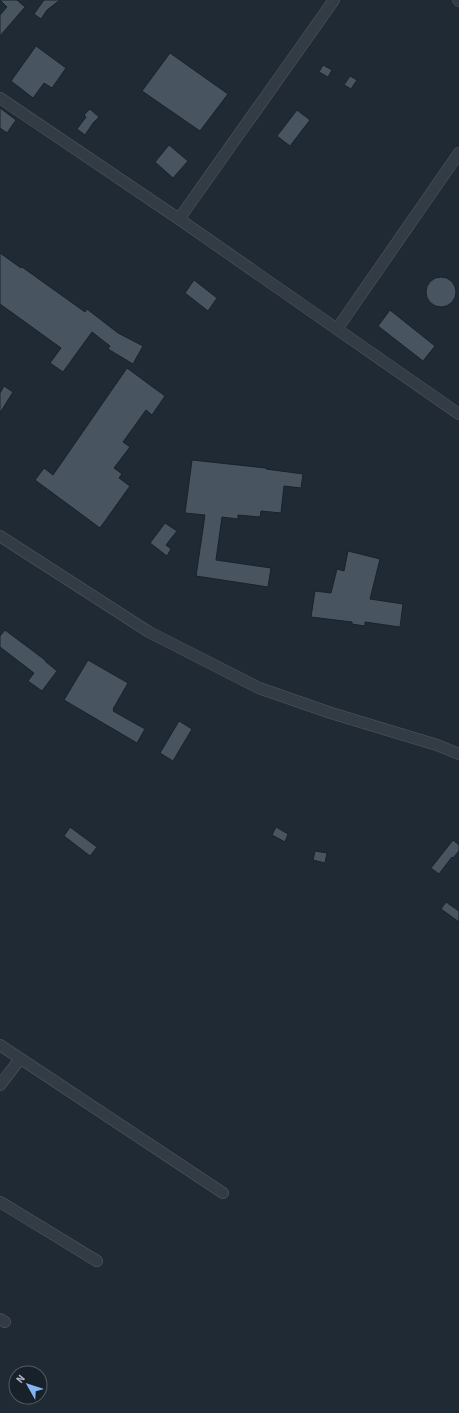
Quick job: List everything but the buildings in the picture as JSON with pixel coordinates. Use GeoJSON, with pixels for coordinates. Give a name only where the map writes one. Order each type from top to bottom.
{"type":"FeatureCollection","features":[{"type":"Feature","properties":{"kind":"lane"},"geometry":{"type":"LineString","coordinates":[[179,219],[334,0]]}},
{"type":"Feature","properties":{"kind":"lane"},"geometry":{"type":"LineString","coordinates":[[0,98],[179,219],[459,414]]}},
{"type":"Feature","properties":{"kind":"lane"},"geometry":{"type":"LineString","coordinates":[[337,329],[459,153]]}},
{"type":"Feature","properties":{"kind":"lane"},"geometry":{"type":"LineString","coordinates":[[0,536],[149,632],[259,688],[330,713],[437,745],[459,754]]}},
{"type":"Feature","properties":{"kind":"lane"},"geometry":{"type":"LineString","coordinates":[[0,1045],[223,1193]]}},
{"type":"Feature","properties":{"kind":"lane"},"geometry":{"type":"LineString","coordinates":[[0,1085],[20,1058]]}},
{"type":"Feature","properties":{"kind":"lane"},"geometry":{"type":"LineString","coordinates":[[0,1202],[97,1261]]}}]}
